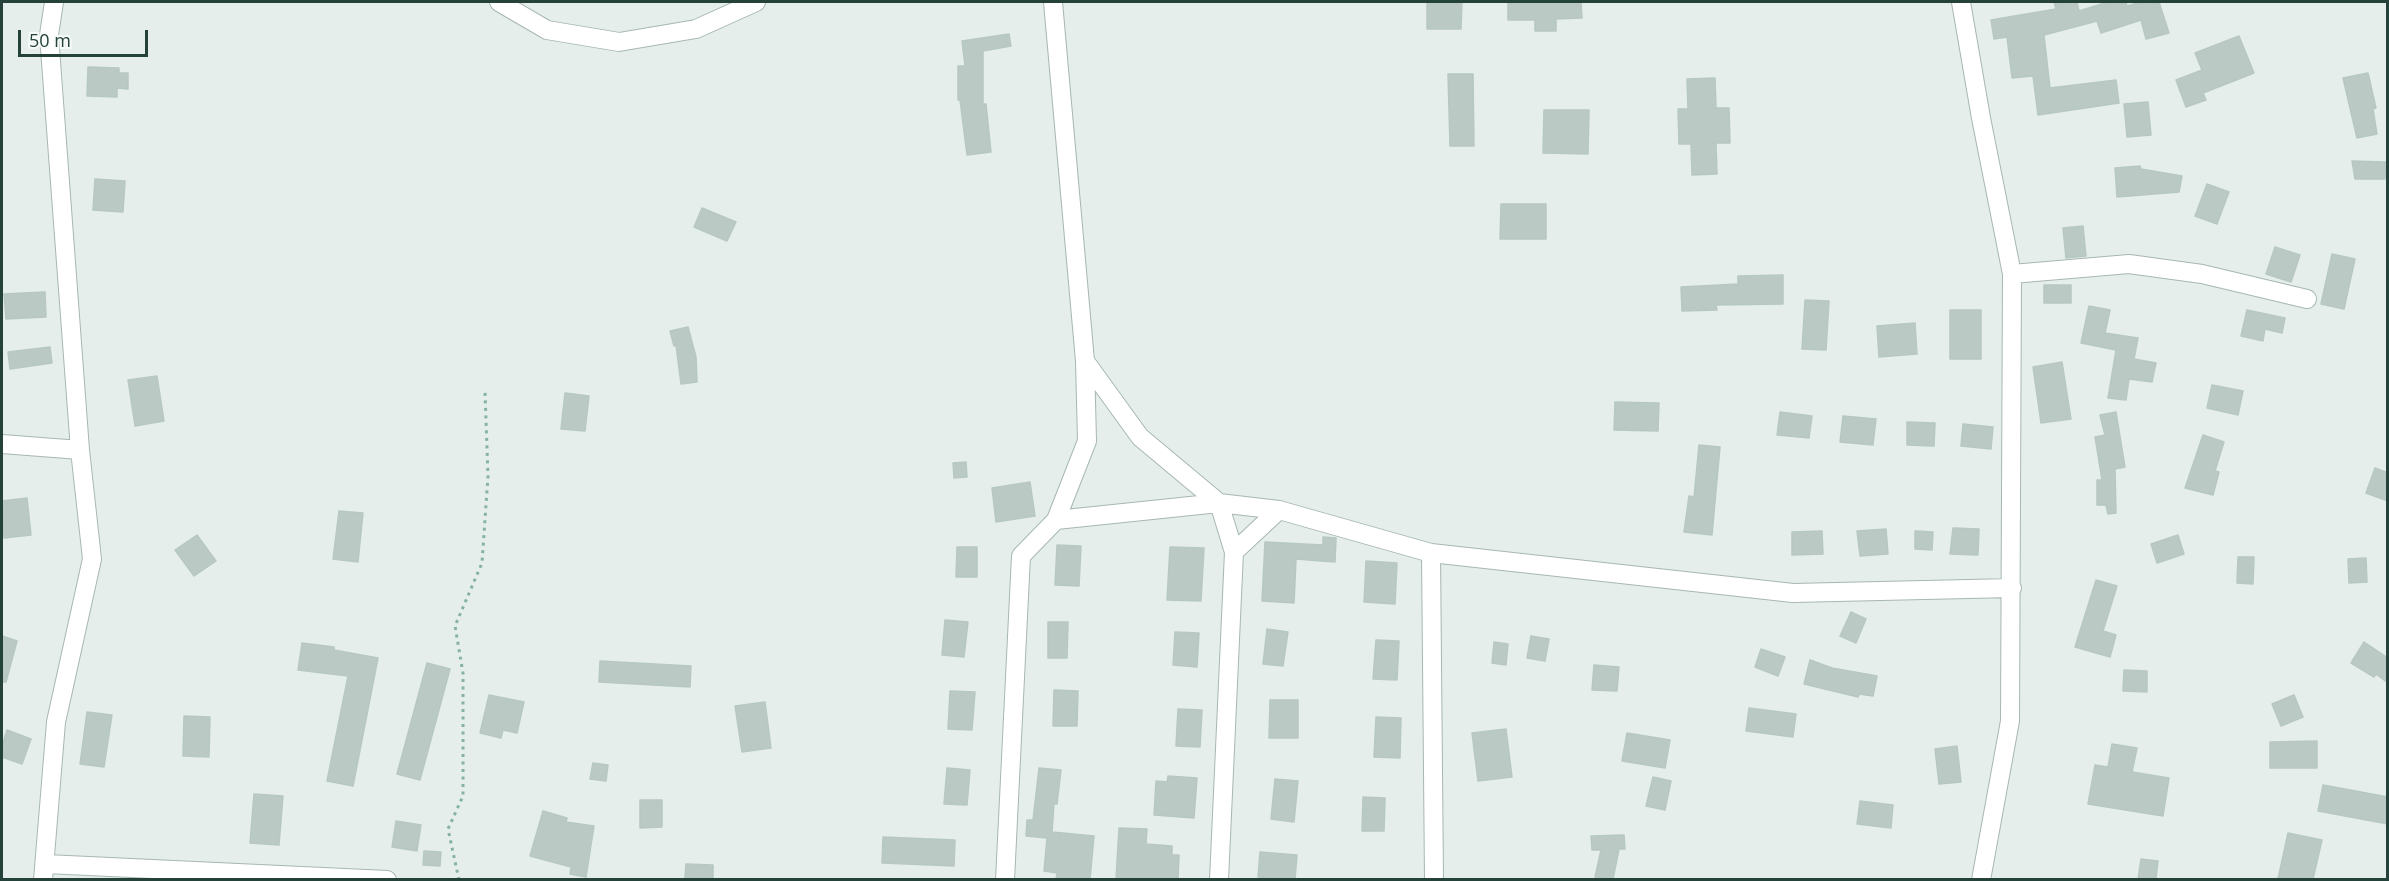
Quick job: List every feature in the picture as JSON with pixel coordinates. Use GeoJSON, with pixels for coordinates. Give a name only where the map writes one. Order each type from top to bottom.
{"type":"FeatureCollection","features":[{"type":"Feature","properties":{"kind":"street"},"geometry":{"type":"LineString","coordinates":[[54,2],[49,35],[80,450],[92,559],[56,722],[45,872],[387,879]]}},
{"type":"Feature","properties":{"kind":"street"},"geometry":{"type":"LineString","coordinates":[[498,2],[547,30],[619,42],[696,29],[756,2]]}},
{"type":"Feature","properties":{"kind":"street"},"geometry":{"type":"LineString","coordinates":[[1005,879],[1021,556],[1056,520],[1087,441],[1085,361],[1053,2]]}},
{"type":"Feature","properties":{"kind":"street"},"geometry":{"type":"LineString","coordinates":[[1961,2],[2012,274],[2010,721],[1981,879]]}},
{"type":"Feature","properties":{"kind":"street"},"geometry":{"type":"LineString","coordinates":[[2012,274],[2129,264],[2202,274],[2307,299]]}},
{"type":"Feature","properties":{"kind":"street"},"geometry":{"type":"LineString","coordinates":[[1085,361],[1140,437],[1219,503],[1234,552],[1219,879]]}},
{"type":"Feature","properties":{"kind":"street"},"geometry":{"type":"LineString","coordinates":[[2,444],[80,450]]}},
{"type":"Feature","properties":{"kind":"street"},"geometry":{"type":"LineString","coordinates":[[1056,520],[1219,503],[1279,510],[1431,553],[1793,593],[2012,588]]}},
{"type":"Feature","properties":{"kind":"street"},"geometry":{"type":"LineString","coordinates":[[1234,552],[1279,510]]}},
{"type":"Feature","properties":{"kind":"street"},"geometry":{"type":"LineString","coordinates":[[1431,553],[1434,879]]}},
{"type":"Feature","properties":{"kind":"path"},"geometry":{"type":"LineString","coordinates":[[459,879],[448,829],[463,796],[463,673],[455,626],[482,563],[488,476],[485,392]]}},
{"type":"Feature","properties":{"kind":"building"},"geometry":{"type":"Polygon","coordinates":[[[1427,2],[1462,2],[1461,29],[1427,29],[1427,2]]]}},
{"type":"Feature","properties":{"kind":"building"},"geometry":{"type":"Polygon","coordinates":[[[1508,2],[1581,2],[1582,18],[1556,19],[1556,31],[1535,31],[1535,20],[1508,20],[1508,2]]]}},
{"type":"Feature","properties":{"kind":"building"},"geometry":{"type":"Polygon","coordinates":[[[2054,2],[2077,2],[2079,11],[2108,2],[2126,2],[2127,6],[2141,2],[2159,2],[2169,33],[2146,39],[2141,20],[2101,33],[2097,21],[2044,35],[2050,88],[2116,80],[2119,103],[2038,115],[2033,76],[2012,78],[2007,37],[1994,39],[1991,20],[2056,9],[2054,2]]]}},
{"type":"Feature","properties":{"kind":"building"},"geometry":{"type":"Polygon","coordinates":[[[1009,34],[1011,46],[983,51],[983,104],[986,104],[991,152],[967,155],[960,100],[958,100],[958,66],[965,66],[962,41],[1009,34]]]}},
{"type":"Feature","properties":{"kind":"building"},"geometry":{"type":"Polygon","coordinates":[[[2239,36],[2254,73],[2203,93],[2206,100],[2186,107],[2176,80],[2202,70],[2195,53],[2239,36]]]}},
{"type":"Feature","properties":{"kind":"building"},"geometry":{"type":"Polygon","coordinates":[[[88,67],[119,68],[119,73],[128,73],[128,89],[117,88],[117,97],[87,96],[88,67]]]}},
{"type":"Feature","properties":{"kind":"building"},"geometry":{"type":"Polygon","coordinates":[[[2368,73],[2376,108],[2373,109],[2377,134],[2357,138],[2343,78],[2368,73]]]}},
{"type":"Feature","properties":{"kind":"building"},"geometry":{"type":"Polygon","coordinates":[[[1448,74],[1473,74],[1474,146],[1450,146],[1448,74]]]}},
{"type":"Feature","properties":{"kind":"building"},"geometry":{"type":"Polygon","coordinates":[[[1715,78],[1716,108],[1729,108],[1730,143],[1716,143],[1717,174],[1692,175],[1691,144],[1679,144],[1678,109],[1688,109],[1687,79],[1715,78]]]}},
{"type":"Feature","properties":{"kind":"building"},"geometry":{"type":"Polygon","coordinates":[[[2148,102],[2151,135],[2127,137],[2124,104],[2148,102]]]}},
{"type":"Feature","properties":{"kind":"building"},"geometry":{"type":"Polygon","coordinates":[[[1544,110],[1589,110],[1588,154],[1543,153],[1544,110]]]}},
{"type":"Feature","properties":{"kind":"building"},"geometry":{"type":"Polygon","coordinates":[[[2352,161],[2386,162],[2385,179],[2355,179],[2352,161]]]}},
{"type":"Feature","properties":{"kind":"building"},"geometry":{"type":"Polygon","coordinates":[[[2140,166],[2141,169],[2182,176],[2179,192],[2117,197],[2115,168],[2140,166]]]}},
{"type":"Feature","properties":{"kind":"building"},"geometry":{"type":"Polygon","coordinates":[[[95,179],[125,181],[123,212],[93,210],[95,179]]]}},
{"type":"Feature","properties":{"kind":"building"},"geometry":{"type":"Polygon","coordinates":[[[2207,184],[2229,192],[2217,224],[2195,216],[2207,184]]]}},
{"type":"Feature","properties":{"kind":"building"},"geometry":{"type":"Polygon","coordinates":[[[1501,204],[1546,204],[1546,239],[1500,239],[1501,204]]]}},
{"type":"Feature","properties":{"kind":"building"},"geometry":{"type":"Polygon","coordinates":[[[702,208],[736,222],[727,241],[694,227],[702,208]]]}},
{"type":"Feature","properties":{"kind":"building"},"geometry":{"type":"Polygon","coordinates":[[[2083,226],[2086,256],[2066,258],[2063,228],[2083,226]]]}},
{"type":"Feature","properties":{"kind":"building"},"geometry":{"type":"Polygon","coordinates":[[[2275,247],[2300,255],[2291,282],[2266,274],[2275,247]]]}},
{"type":"Feature","properties":{"kind":"building"},"geometry":{"type":"Polygon","coordinates":[[[2332,254],[2355,259],[2344,309],[2321,304],[2332,254]]]}},
{"type":"Feature","properties":{"kind":"building"},"geometry":{"type":"Polygon","coordinates":[[[1783,275],[1783,304],[1716,305],[1717,310],[1682,311],[1681,287],[1738,284],[1738,276],[1783,275]]]}},
{"type":"Feature","properties":{"kind":"building"},"geometry":{"type":"Polygon","coordinates":[[[2044,285],[2071,285],[2071,303],[2044,303],[2044,285]]]}},
{"type":"Feature","properties":{"kind":"building"},"geometry":{"type":"Polygon","coordinates":[[[45,292],[46,317],[6,319],[4,294],[45,292]]]}},
{"type":"Feature","properties":{"kind":"building"},"geometry":{"type":"Polygon","coordinates":[[[1805,300],[1829,301],[1826,350],[1802,349],[1805,300]]]}},
{"type":"Feature","properties":{"kind":"building"},"geometry":{"type":"Polygon","coordinates":[[[2089,306],[2110,310],[2105,333],[2138,338],[2134,359],[2156,363],[2152,382],[2129,379],[2126,400],[2108,398],[2116,350],[2081,343],[2089,306]]]}},
{"type":"Feature","properties":{"kind":"building"},"geometry":{"type":"Polygon","coordinates":[[[1950,310],[1981,310],[1981,359],[1950,359],[1950,310]]]}},
{"type":"Feature","properties":{"kind":"building"},"geometry":{"type":"Polygon","coordinates":[[[2247,310],[2285,318],[2282,333],[2265,329],[2263,341],[2241,336],[2247,310]]]}},
{"type":"Feature","properties":{"kind":"building"},"geometry":{"type":"Polygon","coordinates":[[[1915,323],[1917,354],[1879,357],[1877,326],[1915,323]]]}},
{"type":"Feature","properties":{"kind":"building"},"geometry":{"type":"Polygon","coordinates":[[[688,327],[696,357],[697,382],[681,384],[676,345],[674,346],[670,331],[688,327]]]}},
{"type":"Feature","properties":{"kind":"building"},"geometry":{"type":"Polygon","coordinates":[[[50,347],[52,363],[10,369],[8,352],[50,347]]]}},
{"type":"Feature","properties":{"kind":"building"},"geometry":{"type":"Polygon","coordinates":[[[2062,362],[2071,419],[2041,423],[2033,367],[2062,362]]]}},
{"type":"Feature","properties":{"kind":"building"},"geometry":{"type":"Polygon","coordinates":[[[157,376],[164,421],[135,426],[128,380],[157,376]]]}},
{"type":"Feature","properties":{"kind":"building"},"geometry":{"type":"Polygon","coordinates":[[[2212,385],[2243,391],[2238,415],[2207,408],[2212,385]]]}},
{"type":"Feature","properties":{"kind":"building"},"geometry":{"type":"Polygon","coordinates":[[[565,393],[589,396],[585,431],[561,429],[565,393]]]}},
{"type":"Feature","properties":{"kind":"building"},"geometry":{"type":"Polygon","coordinates":[[[1615,402],[1659,403],[1658,431],[1614,430],[1615,402]]]}},
{"type":"Feature","properties":{"kind":"building"},"geometry":{"type":"Polygon","coordinates":[[[1780,412],[1812,416],[1809,438],[1777,435],[1780,412]]]}},
{"type":"Feature","properties":{"kind":"building"},"geometry":{"type":"Polygon","coordinates":[[[2116,412],[2125,467],[2115,469],[2116,513],[2108,514],[2106,505],[2097,505],[2097,480],[2102,480],[2095,437],[2105,435],[2100,415],[2116,412]]]}},
{"type":"Feature","properties":{"kind":"building"},"geometry":{"type":"Polygon","coordinates":[[[1843,416],[1876,419],[1873,445],[1840,442],[1843,416]]]}},
{"type":"Feature","properties":{"kind":"building"},"geometry":{"type":"Polygon","coordinates":[[[1907,422],[1935,423],[1934,446],[1907,445],[1907,422]]]}},
{"type":"Feature","properties":{"kind":"building"},"geometry":{"type":"Polygon","coordinates":[[[1963,424],[1993,427],[1991,449],[1961,446],[1963,424]]]}},
{"type":"Feature","properties":{"kind":"building"},"geometry":{"type":"Polygon","coordinates":[[[2203,435],[2224,442],[2215,471],[2219,472],[2213,495],[2185,488],[2203,435]]]}},
{"type":"Feature","properties":{"kind":"building"},"geometry":{"type":"Polygon","coordinates":[[[1699,445],[1720,447],[1712,535],[1684,532],[1689,496],[1694,497],[1699,445]]]}},
{"type":"Feature","properties":{"kind":"building"},"geometry":{"type":"Polygon","coordinates":[[[966,462],[967,477],[954,478],[953,463],[966,462]]]}},
{"type":"Feature","properties":{"kind":"building"},"geometry":{"type":"Polygon","coordinates":[[[2375,468],[2388,473],[2388,501],[2366,493],[2375,468]]]}},
{"type":"Feature","properties":{"kind":"building"},"geometry":{"type":"Polygon","coordinates":[[[1030,482],[1035,516],[996,522],[992,488],[1030,482]]]}},
{"type":"Feature","properties":{"kind":"building"},"geometry":{"type":"Polygon","coordinates":[[[27,498],[31,535],[4,538],[2,501],[27,498]]]}},
{"type":"Feature","properties":{"kind":"building"},"geometry":{"type":"Polygon","coordinates":[[[339,511],[363,513],[358,562],[333,559],[339,511]]]}},
{"type":"Feature","properties":{"kind":"building"},"geometry":{"type":"Polygon","coordinates":[[[1953,528],[1979,529],[1978,555],[1950,554],[1953,528]]]}},
{"type":"Feature","properties":{"kind":"building"},"geometry":{"type":"Polygon","coordinates":[[[1886,529],[1888,554],[1860,556],[1857,531],[1886,529]]]}},
{"type":"Feature","properties":{"kind":"building"},"geometry":{"type":"Polygon","coordinates":[[[1822,531],[1823,554],[1792,555],[1792,532],[1822,531]]]}},
{"type":"Feature","properties":{"kind":"building"},"geometry":{"type":"Polygon","coordinates":[[[1915,531],[1933,532],[1932,550],[1915,549],[1915,531]]]}},
{"type":"Feature","properties":{"kind":"building"},"geometry":{"type":"Polygon","coordinates":[[[197,535],[216,561],[194,576],[175,550],[197,535]]]}},
{"type":"Feature","properties":{"kind":"building"},"geometry":{"type":"Polygon","coordinates":[[[2178,535],[2184,554],[2157,563],[2151,544],[2178,535]]]}},
{"type":"Feature","properties":{"kind":"building"},"geometry":{"type":"Polygon","coordinates":[[[1323,537],[1336,538],[1335,562],[1296,559],[1294,603],[1262,601],[1265,542],[1323,545],[1323,537]]]}},
{"type":"Feature","properties":{"kind":"building"},"geometry":{"type":"Polygon","coordinates":[[[1057,545],[1081,546],[1079,586],[1055,585],[1057,545]]]}},
{"type":"Feature","properties":{"kind":"building"},"geometry":{"type":"Polygon","coordinates":[[[957,547],[977,547],[977,577],[956,577],[957,547]]]}},
{"type":"Feature","properties":{"kind":"building"},"geometry":{"type":"Polygon","coordinates":[[[1170,547],[1204,548],[1201,601],[1167,600],[1170,547]]]}},
{"type":"Feature","properties":{"kind":"building"},"geometry":{"type":"Polygon","coordinates":[[[2238,557],[2254,557],[2253,584],[2237,583],[2238,557]]]}},
{"type":"Feature","properties":{"kind":"building"},"geometry":{"type":"Polygon","coordinates":[[[2366,558],[2367,582],[2349,583],[2348,559],[2366,558]]]}},
{"type":"Feature","properties":{"kind":"building"},"geometry":{"type":"Polygon","coordinates":[[[1366,561],[1397,563],[1395,604],[1364,602],[1366,561]]]}},
{"type":"Feature","properties":{"kind":"building"},"geometry":{"type":"Polygon","coordinates":[[[2096,580],[2117,586],[2103,631],[2116,635],[2110,657],[2075,647],[2096,580]]]}},
{"type":"Feature","properties":{"kind":"building"},"geometry":{"type":"Polygon","coordinates":[[[1851,612],[1866,619],[1856,643],[1840,636],[1851,612]]]}},
{"type":"Feature","properties":{"kind":"building"},"geometry":{"type":"Polygon","coordinates":[[[945,620],[968,622],[964,657],[942,655],[945,620]]]}},
{"type":"Feature","properties":{"kind":"building"},"geometry":{"type":"Polygon","coordinates":[[[1048,622],[1068,622],[1067,658],[1048,658],[1048,622]]]}},
{"type":"Feature","properties":{"kind":"building"},"geometry":{"type":"Polygon","coordinates":[[[1267,629],[1288,632],[1283,666],[1263,664],[1267,629]]]}},
{"type":"Feature","properties":{"kind":"building"},"geometry":{"type":"Polygon","coordinates":[[[1175,632],[1199,633],[1197,667],[1173,665],[1175,632]]]}},
{"type":"Feature","properties":{"kind":"building"},"geometry":{"type":"Polygon","coordinates":[[[2,636],[17,641],[6,682],[2,682],[2,636]]]}},
{"type":"Feature","properties":{"kind":"building"},"geometry":{"type":"Polygon","coordinates":[[[1531,636],[1549,639],[1545,661],[1527,658],[1531,636]]]}},
{"type":"Feature","properties":{"kind":"building"},"geometry":{"type":"Polygon","coordinates":[[[1376,640],[1399,641],[1397,680],[1373,679],[1376,640]]]}},
{"type":"Feature","properties":{"kind":"building"},"geometry":{"type":"Polygon","coordinates":[[[1494,642],[1508,644],[1506,665],[1492,663],[1494,642]]]}},
{"type":"Feature","properties":{"kind":"building"},"geometry":{"type":"Polygon","coordinates":[[[2364,642],[2388,658],[2388,683],[2376,674],[2374,677],[2351,663],[2364,642]]]}},
{"type":"Feature","properties":{"kind":"building"},"geometry":{"type":"Polygon","coordinates":[[[302,643],[334,647],[334,650],[378,658],[353,786],[327,781],[348,676],[298,670],[302,643]]]}},
{"type":"Feature","properties":{"kind":"building"},"geometry":{"type":"Polygon","coordinates":[[[1761,649],[1785,657],[1778,676],[1755,667],[1761,649]]]}},
{"type":"Feature","properties":{"kind":"building"},"geometry":{"type":"Polygon","coordinates":[[[1810,660],[1832,668],[1877,676],[1873,696],[1859,694],[1858,697],[1804,684],[1810,660]]]}},
{"type":"Feature","properties":{"kind":"building"},"geometry":{"type":"Polygon","coordinates":[[[600,661],[691,666],[690,687],[599,682],[600,661]]]}},
{"type":"Feature","properties":{"kind":"building"},"geometry":{"type":"Polygon","coordinates":[[[427,663],[450,669],[420,780],[397,774],[427,663]]]}},
{"type":"Feature","properties":{"kind":"building"},"geometry":{"type":"Polygon","coordinates":[[[1594,665],[1619,667],[1617,691],[1592,690],[1594,665]]]}},
{"type":"Feature","properties":{"kind":"building"},"geometry":{"type":"Polygon","coordinates":[[[2124,670],[2147,671],[2147,692],[2123,691],[2124,670]]]}},
{"type":"Feature","properties":{"kind":"building"},"geometry":{"type":"Polygon","coordinates":[[[1054,690],[1078,691],[1077,726],[1053,726],[1054,690]]]}},
{"type":"Feature","properties":{"kind":"building"},"geometry":{"type":"Polygon","coordinates":[[[950,691],[975,692],[972,730],[948,729],[950,691]]]}},
{"type":"Feature","properties":{"kind":"building"},"geometry":{"type":"Polygon","coordinates":[[[489,695],[524,702],[517,733],[503,730],[501,738],[480,733],[489,695]]]}},
{"type":"Feature","properties":{"kind":"building"},"geometry":{"type":"Polygon","coordinates":[[[2294,695],[2303,717],[2281,726],[2272,704],[2294,695]]]}},
{"type":"Feature","properties":{"kind":"building"},"geometry":{"type":"Polygon","coordinates":[[[1270,700],[1298,700],[1298,738],[1269,738],[1270,700]]]}},
{"type":"Feature","properties":{"kind":"building"},"geometry":{"type":"Polygon","coordinates":[[[765,702],[771,748],[742,752],[735,706],[765,702]]]}},
{"type":"Feature","properties":{"kind":"building"},"geometry":{"type":"Polygon","coordinates":[[[1749,708],[1796,714],[1793,737],[1746,731],[1749,708]]]}},
{"type":"Feature","properties":{"kind":"building"},"geometry":{"type":"Polygon","coordinates":[[[1178,709],[1202,710],[1200,747],[1176,746],[1178,709]]]}},
{"type":"Feature","properties":{"kind":"building"},"geometry":{"type":"Polygon","coordinates":[[[87,712],[112,715],[104,767],[80,764],[87,712]]]}},
{"type":"Feature","properties":{"kind":"building"},"geometry":{"type":"Polygon","coordinates":[[[184,716],[210,717],[209,757],[183,756],[184,716]]]}},
{"type":"Feature","properties":{"kind":"building"},"geometry":{"type":"Polygon","coordinates":[[[1376,717],[1401,718],[1400,758],[1374,757],[1376,717]]]}},
{"type":"Feature","properties":{"kind":"building"},"geometry":{"type":"Polygon","coordinates":[[[1506,729],[1512,777],[1478,781],[1472,733],[1506,729]]]}},
{"type":"Feature","properties":{"kind":"building"},"geometry":{"type":"Polygon","coordinates":[[[7,730],[31,739],[22,764],[2,757],[2,746],[7,730]]]}},
{"type":"Feature","properties":{"kind":"building"},"geometry":{"type":"Polygon","coordinates":[[[1627,733],[1670,740],[1665,768],[1622,761],[1627,733]]]}},
{"type":"Feature","properties":{"kind":"building"},"geometry":{"type":"Polygon","coordinates":[[[2317,741],[2317,768],[2270,768],[2270,742],[2317,741]]]}},
{"type":"Feature","properties":{"kind":"building"},"geometry":{"type":"Polygon","coordinates":[[[2112,744],[2137,748],[2132,772],[2169,778],[2163,816],[2088,804],[2095,765],[2108,767],[2112,744]]]}},
{"type":"Feature","properties":{"kind":"building"},"geometry":{"type":"Polygon","coordinates":[[[1957,746],[1961,782],[1939,784],[1935,749],[1957,746]]]}},
{"type":"Feature","properties":{"kind":"building"},"geometry":{"type":"Polygon","coordinates":[[[593,763],[608,765],[606,781],[590,779],[593,763]]]}},
{"type":"Feature","properties":{"kind":"building"},"geometry":{"type":"Polygon","coordinates":[[[947,768],[970,770],[967,805],[944,804],[947,768]]]}},
{"type":"Feature","properties":{"kind":"building"},"geometry":{"type":"Polygon","coordinates":[[[1039,768],[1061,770],[1057,804],[1054,804],[1052,832],[1094,836],[1090,879],[1056,879],[1057,873],[1044,871],[1047,838],[1026,836],[1027,820],[1033,820],[1039,768]]]}},
{"type":"Feature","properties":{"kind":"building"},"geometry":{"type":"Polygon","coordinates":[[[1168,776],[1197,778],[1194,818],[1154,815],[1156,781],[1167,782],[1168,776]]]}},
{"type":"Feature","properties":{"kind":"building"},"geometry":{"type":"Polygon","coordinates":[[[1653,777],[1671,781],[1665,810],[1646,806],[1653,777]]]}},
{"type":"Feature","properties":{"kind":"building"},"geometry":{"type":"Polygon","coordinates":[[[1275,779],[1298,781],[1294,822],[1271,819],[1275,779]]]}},
{"type":"Feature","properties":{"kind":"building"},"geometry":{"type":"Polygon","coordinates":[[[2323,785],[2388,797],[2388,824],[2318,811],[2323,785]]]}},
{"type":"Feature","properties":{"kind":"building"},"geometry":{"type":"Polygon","coordinates":[[[254,794],[283,796],[279,845],[250,843],[254,794]]]}},
{"type":"Feature","properties":{"kind":"building"},"geometry":{"type":"Polygon","coordinates":[[[1363,797],[1385,798],[1384,831],[1362,831],[1363,797]]]}},
{"type":"Feature","properties":{"kind":"building"},"geometry":{"type":"Polygon","coordinates":[[[640,800],[662,800],[662,827],[640,828],[640,800]]]}},
{"type":"Feature","properties":{"kind":"building"},"geometry":{"type":"Polygon","coordinates":[[[1860,801],[1893,805],[1891,828],[1857,824],[1860,801]]]}},
{"type":"Feature","properties":{"kind":"building"},"geometry":{"type":"Polygon","coordinates":[[[543,811],[567,818],[566,822],[594,826],[586,877],[570,874],[571,867],[530,856],[543,811]]]}},
{"type":"Feature","properties":{"kind":"building"},"geometry":{"type":"Polygon","coordinates":[[[396,821],[421,825],[417,851],[392,847],[396,821]]]}},
{"type":"Feature","properties":{"kind":"building"},"geometry":{"type":"Polygon","coordinates":[[[1119,828],[1147,829],[1146,844],[1172,846],[1172,855],[1179,855],[1178,879],[1116,879],[1119,828]]]}},
{"type":"Feature","properties":{"kind":"building"},"geometry":{"type":"Polygon","coordinates":[[[2288,833],[2322,840],[2313,879],[2278,879],[2288,833]]]}},
{"type":"Feature","properties":{"kind":"building"},"geometry":{"type":"Polygon","coordinates":[[[1624,835],[1625,849],[1619,849],[1613,879],[1595,877],[1601,850],[1592,850],[1591,836],[1624,835]]]}},
{"type":"Feature","properties":{"kind":"building"},"geometry":{"type":"Polygon","coordinates":[[[883,837],[955,840],[954,866],[882,863],[883,837]]]}},
{"type":"Feature","properties":{"kind":"building"},"geometry":{"type":"Polygon","coordinates":[[[424,851],[441,852],[440,866],[423,865],[424,851]]]}},
{"type":"Feature","properties":{"kind":"building"},"geometry":{"type":"Polygon","coordinates":[[[1260,852],[1297,855],[1295,879],[1258,877],[1260,852]]]}},
{"type":"Feature","properties":{"kind":"building"},"geometry":{"type":"Polygon","coordinates":[[[2141,859],[2158,861],[2156,879],[2138,879],[2141,859]]]}},
{"type":"Feature","properties":{"kind":"building"},"geometry":{"type":"Polygon","coordinates":[[[686,864],[713,865],[713,879],[685,878],[686,864]]]}}]}
